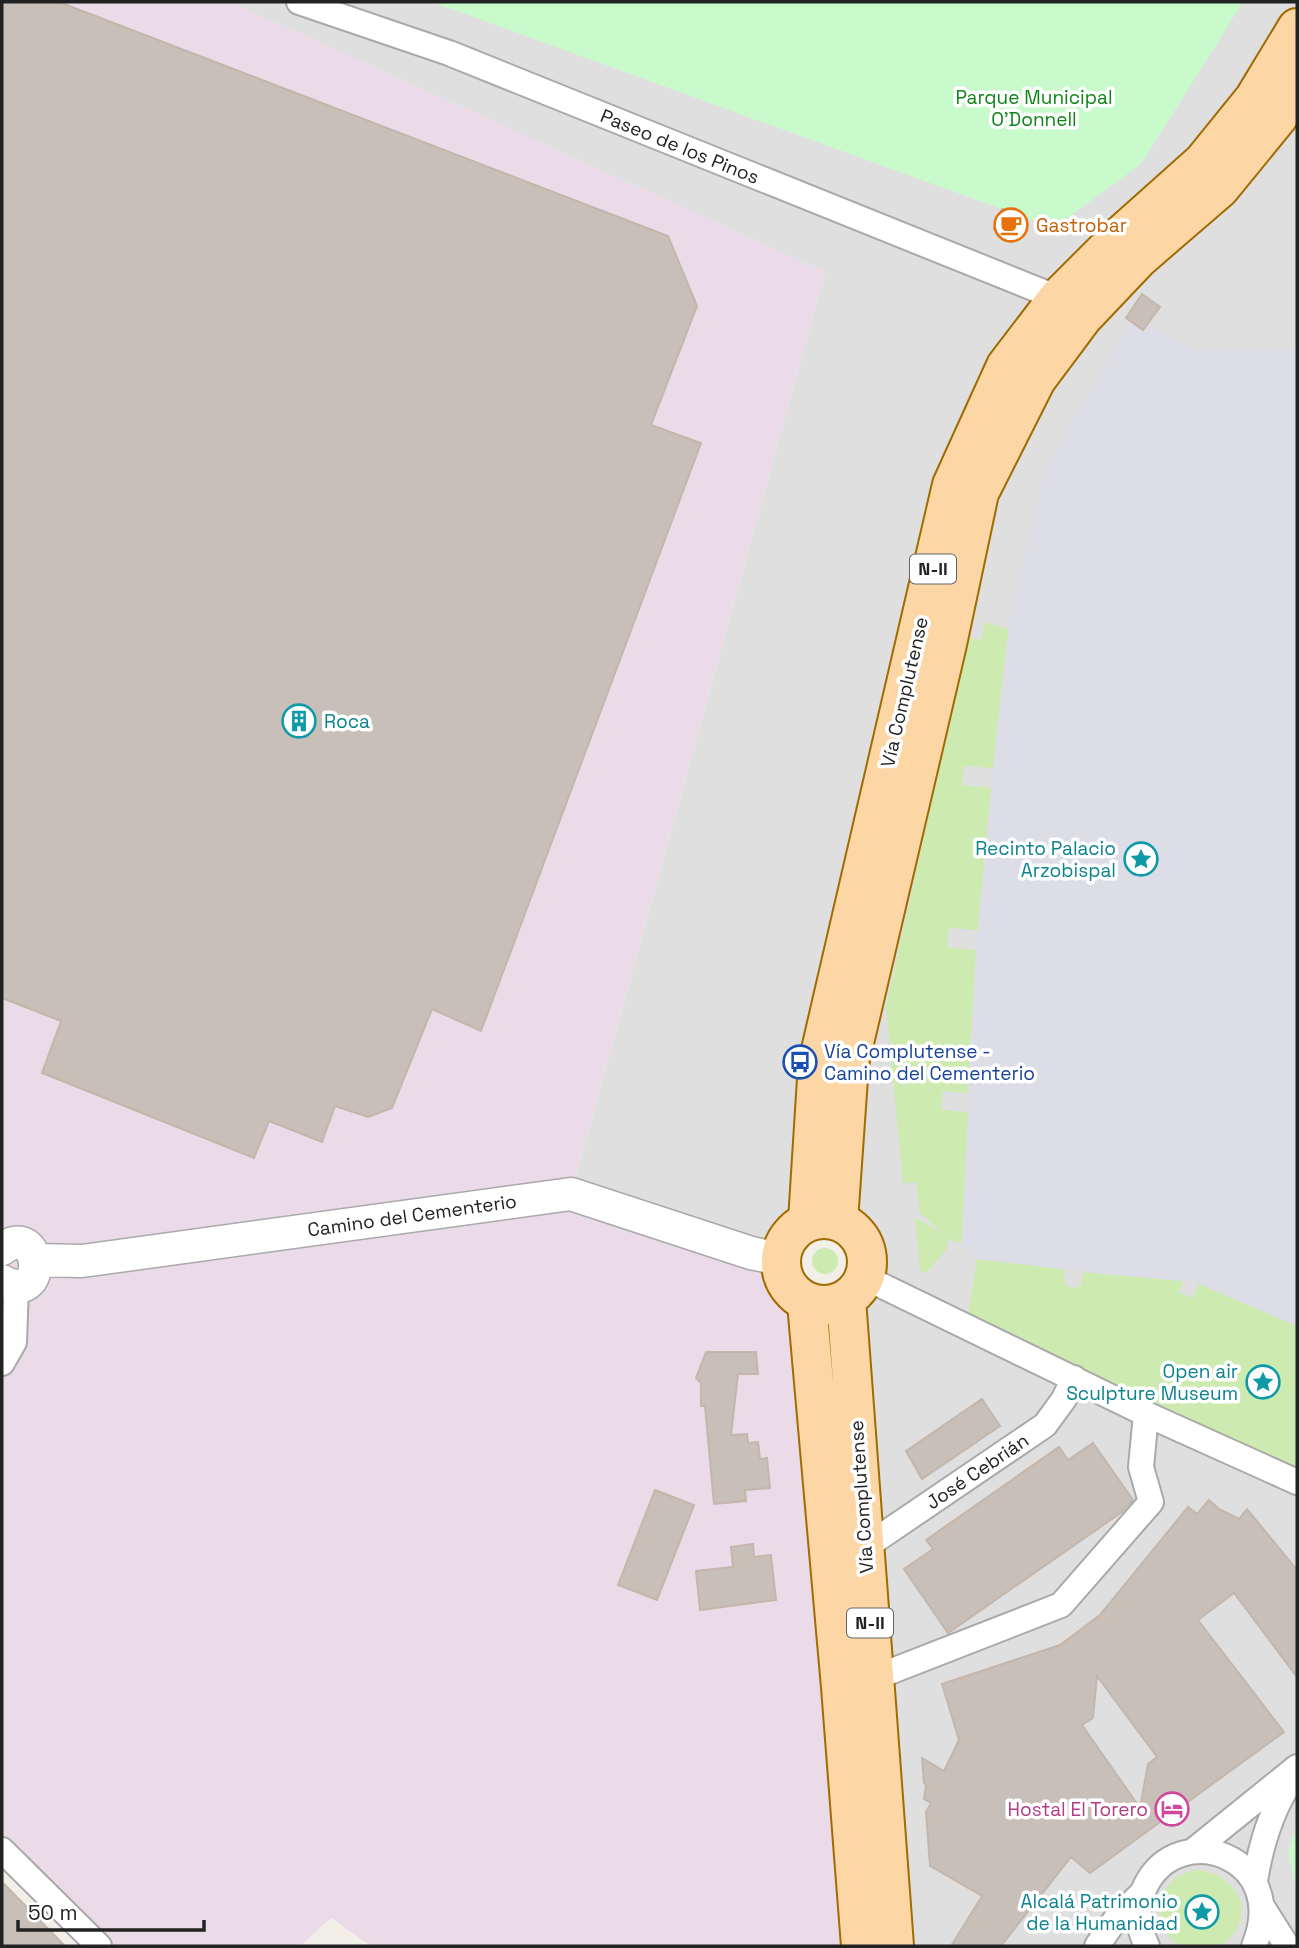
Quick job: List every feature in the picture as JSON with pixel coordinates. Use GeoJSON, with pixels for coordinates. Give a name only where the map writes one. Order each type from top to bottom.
{"type":"FeatureCollection","features":[{"type":"Feature","properties":{"kind":"main road","name":"Vía Complutense"},"geometry":{"type":"LineString","coordinates":[[823,1221],[818,1063],[952,485],[1006,366],[1058,298],[1118,238],[1203,162],[1254,99],[1297,28]]}},
{"type":"Feature","properties":{"kind":"main road","name":"Vía Complutense"},"geometry":{"type":"LineString","coordinates":[[823,1221],[849,1064],[947,644],[979,493],[1036,380],[1083,317],[1139,258],[1220,188],[1278,117],[1297,83]]}},
{"type":"Feature","properties":{"kind":"main road"},"geometry":{"type":"LineString","coordinates":[[823,1221],[800,1226],[787,1238],[780,1259],[780,1268],[786,1284],[799,1298],[821,1306],[834,1304],[855,1288]]}},
{"type":"Feature","properties":{"kind":"main road","name":"N-II"},"geometry":{"type":"LineString","coordinates":[[823,1221],[851,1228],[862,1240],[867,1262],[855,1288]]}},
{"type":"Feature","properties":{"kind":"main road","name":"Vía Complutense"},"geometry":{"type":"LineString","coordinates":[[855,1288],[864,1548],[894,1946]]}},
{"type":"Feature","properties":{"kind":"main road","name":"Vía Complutense"},"geometry":{"type":"LineString","coordinates":[[807,1303],[861,1946]]}},
{"type":"Feature","properties":{"kind":"street","name":"Paseo de los Pinos"},"geometry":{"type":"LineString","coordinates":[[299,2],[449,53],[1058,298]]}},
{"type":"Feature","properties":{"kind":"street","name":"Camino del Cementerio"},"geometry":{"type":"LineString","coordinates":[[36,1260],[82,1261],[571,1194],[751,1253],[780,1259]]}},
{"type":"Feature","properties":{"kind":"street"},"geometry":{"type":"LineString","coordinates":[[2,1249],[16,1243],[25,1245],[33,1252],[36,1260],[34,1275],[23,1284],[9,1283],[14,1342],[2,1363]]}},
{"type":"Feature","properties":{"kind":"street"},"geometry":{"type":"LineString","coordinates":[[855,1288],[1074,1378],[1146,1414],[1297,1482]]}},
{"type":"Feature","properties":{"kind":"street","name":"José Cebrián"},"geometry":{"type":"LineString","coordinates":[[864,1548],[1045,1425],[1074,1378]]}},
{"type":"Feature","properties":{"kind":"street"},"geometry":{"type":"LineString","coordinates":[[874,1678],[1061,1605],[1151,1502],[1140,1467],[1146,1414]]}},
{"type":"Feature","properties":{"kind":"street"},"geometry":{"type":"LineString","coordinates":[[1255,1881],[1267,1828],[1297,1769]]}},
{"type":"Feature","properties":{"kind":"street"},"geometry":{"type":"LineString","coordinates":[[1193,1852],[1297,1769]]}},
{"type":"Feature","properties":{"kind":"street"},"geometry":{"type":"LineString","coordinates":[[1267,1828],[1297,1799]]}},
{"type":"Feature","properties":{"kind":"street"},"geometry":{"type":"LineString","coordinates":[[2,1850],[99,1946]]}},
{"type":"Feature","properties":{"kind":"street"},"geometry":{"type":"LineString","coordinates":[[1147,1946],[1140,1933],[1138,1913],[1141,1894],[1149,1878],[1161,1865],[1176,1856],[1193,1852],[1211,1852],[1228,1857],[1244,1867],[1255,1881],[1263,1908],[1287,1946]]}},
{"type":"Feature","properties":{"kind":"street"},"geometry":{"type":"LineString","coordinates":[[1097,1946],[1115,1920],[1141,1894]]}},
{"type":"Feature","properties":{"kind":"street"},"geometry":{"type":"LineString","coordinates":[[1254,1946],[1262,1928],[1263,1908]]}},
{"type":"Feature","properties":{"kind":"shaded area"},"geometry":{"type":"Polygon","coordinates":[[[2,2],[230,2],[825,272],[571,1193],[780,1268],[786,1284],[798,1298],[861,1946],[371,1946],[331,1918],[300,1946],[99,1946],[2,1850],[2,2]]]}},
{"type":"Feature","properties":{"kind":"shaded area"},"geometry":{"type":"Polygon","coordinates":[[[230,2],[1297,2],[1297,1946],[894,1946],[846,1299],[866,1270],[866,1250],[862,1240],[851,1228],[793,1232],[783,1246],[571,1194],[825,272],[230,2]]]}},
{"type":"Feature","properties":{"kind":"shaded area","name":"Recinto Palacio Arzobispal"},"geometry":{"type":"Polygon","coordinates":[[[1131,321],[1143,330],[1147,324],[1193,350],[1297,350],[1297,1326],[1185,1278],[1183,1281],[1083,1272],[1082,1268],[1063,1269],[977,1259],[962,1243],[976,950],[1011,609],[1046,468],[1131,321]]]}},
{"type":"Feature","properties":{"kind":"green space","name":"Parque Municipal O'Donnell"},"geometry":{"type":"Polygon","coordinates":[[[432,2],[1243,2],[1141,164],[1054,228],[432,2]]]}},
{"type":"Feature","properties":{"kind":"green space"},"geometry":{"type":"Polygon","coordinates":[[[984,622],[1009,629],[993,768],[964,766],[962,785],[991,788],[978,930],[949,928],[947,947],[976,950],[968,1093],[943,1091],[941,1110],[968,1112],[962,1243],[948,1239],[947,1249],[926,1273],[920,1270],[915,1219],[946,1236],[920,1213],[916,1182],[903,1184],[886,1006],[969,637],[982,640],[984,622]]]}},
{"type":"Feature","properties":{"kind":"green space"},"geometry":{"type":"Polygon","coordinates":[[[825,1248],[834,1252],[838,1261],[834,1270],[825,1274],[816,1270],[812,1261],[816,1252],[825,1248]]]}},
{"type":"Feature","properties":{"kind":"green space"},"geometry":{"type":"Polygon","coordinates":[[[977,1259],[1063,1269],[1065,1285],[1073,1289],[1081,1285],[1083,1272],[1183,1281],[1179,1292],[1193,1298],[1199,1283],[1297,1326],[1297,1474],[967,1321],[977,1259]]]}},
{"type":"Feature","properties":{"kind":"green space"},"geometry":{"type":"Polygon","coordinates":[[[1297,1825],[1297,1889],[1288,1854],[1297,1825]]]}},
{"type":"Feature","properties":{"kind":"green space"},"geometry":{"type":"Polygon","coordinates":[[[1194,1870],[1223,1879],[1233,1888],[1239,1899],[1242,1911],[1239,1923],[1233,1935],[1221,1946],[1180,1946],[1162,1926],[1159,1908],[1164,1891],[1175,1878],[1194,1870]]]}},
{"type":"Feature","properties":{"kind":"building","name":"Roca"},"geometry":{"type":"Polygon","coordinates":[[[2,2],[59,2],[668,236],[697,306],[651,425],[701,443],[481,1031],[432,1009],[392,1108],[368,1117],[335,1106],[322,1142],[269,1121],[254,1158],[42,1073],[61,1021],[2,998],[2,2]]]}},
{"type":"Feature","properties":{"kind":"building"},"geometry":{"type":"Polygon","coordinates":[[[1002,209],[1027,219],[1019,239],[994,229],[1002,209]]]}},
{"type":"Feature","properties":{"kind":"building"},"geometry":{"type":"Polygon","coordinates":[[[1142,294],[1160,307],[1143,330],[1126,318],[1142,294]]]}},
{"type":"Feature","properties":{"kind":"building"},"geometry":{"type":"Polygon","coordinates":[[[706,1352],[756,1352],[758,1374],[738,1374],[731,1435],[747,1434],[748,1443],[758,1442],[760,1459],[767,1458],[770,1488],[745,1490],[746,1501],[714,1504],[705,1406],[701,1406],[701,1383],[696,1378],[706,1352]]]}},
{"type":"Feature","properties":{"kind":"building"},"geometry":{"type":"Polygon","coordinates":[[[982,1399],[1000,1426],[922,1479],[906,1451],[982,1399]]]}},
{"type":"Feature","properties":{"kind":"building"},"geometry":{"type":"Polygon","coordinates":[[[1093,1443],[1133,1500],[1122,1512],[948,1633],[904,1569],[933,1549],[926,1540],[1059,1447],[1068,1460],[1093,1443]]]}},
{"type":"Feature","properties":{"kind":"building"},"geometry":{"type":"Polygon","coordinates":[[[655,1490],[694,1505],[657,1600],[618,1585],[655,1490]]]}},
{"type":"Feature","properties":{"kind":"building"},"geometry":{"type":"Polygon","coordinates":[[[1209,1500],[1219,1509],[1239,1519],[1247,1509],[1297,1570],[1297,1677],[1234,1593],[1198,1620],[1284,1732],[1090,1873],[1071,1857],[1001,1946],[951,1946],[982,1896],[930,1866],[926,1812],[931,1803],[924,1799],[926,1785],[922,1758],[944,1771],[959,1740],[942,1684],[1060,1645],[1100,1615],[1188,1507],[1197,1514],[1209,1500]],[[1097,1676],[1093,1718],[1082,1725],[1140,1808],[1148,1764],[1157,1757],[1097,1676]]]}},
{"type":"Feature","properties":{"kind":"building"},"geometry":{"type":"Polygon","coordinates":[[[753,1544],[754,1557],[771,1555],[776,1600],[700,1610],[696,1571],[733,1567],[731,1547],[753,1544]]]}},
{"type":"Feature","properties":{"kind":"building"},"geometry":{"type":"Polygon","coordinates":[[[2,1882],[65,1946],[2,1946],[2,1882]]]}},
{"type":"Feature","properties":{"kind":"place","name":"Gastrobar"},"geometry":{"type":"Point","coordinates":[1011,225]}},
{"type":"Feature","properties":{"kind":"place","name":"Roca"},"geometry":{"type":"Point","coordinates":[299,721]}},
{"type":"Feature","properties":{"kind":"place","name":"Recinto Palacio Arzobispal"},"geometry":{"type":"Point","coordinates":[1141,859]}},
{"type":"Feature","properties":{"kind":"place","name":"Vía Complutense - Camino del Cementerio"},"geometry":{"type":"Point","coordinates":[800,1062]}},
{"type":"Feature","properties":{"kind":"place","name":"Open air Sculpture Museum"},"geometry":{"type":"Point","coordinates":[1263,1382]}},
{"type":"Feature","properties":{"kind":"place","name":"Hostal El Torero"},"geometry":{"type":"Point","coordinates":[1172,1809]}},
{"type":"Feature","properties":{"kind":"place","name":"Alcalá Patrimonio de la Humanidad"},"geometry":{"type":"Point","coordinates":[1202,1912]}}]}
